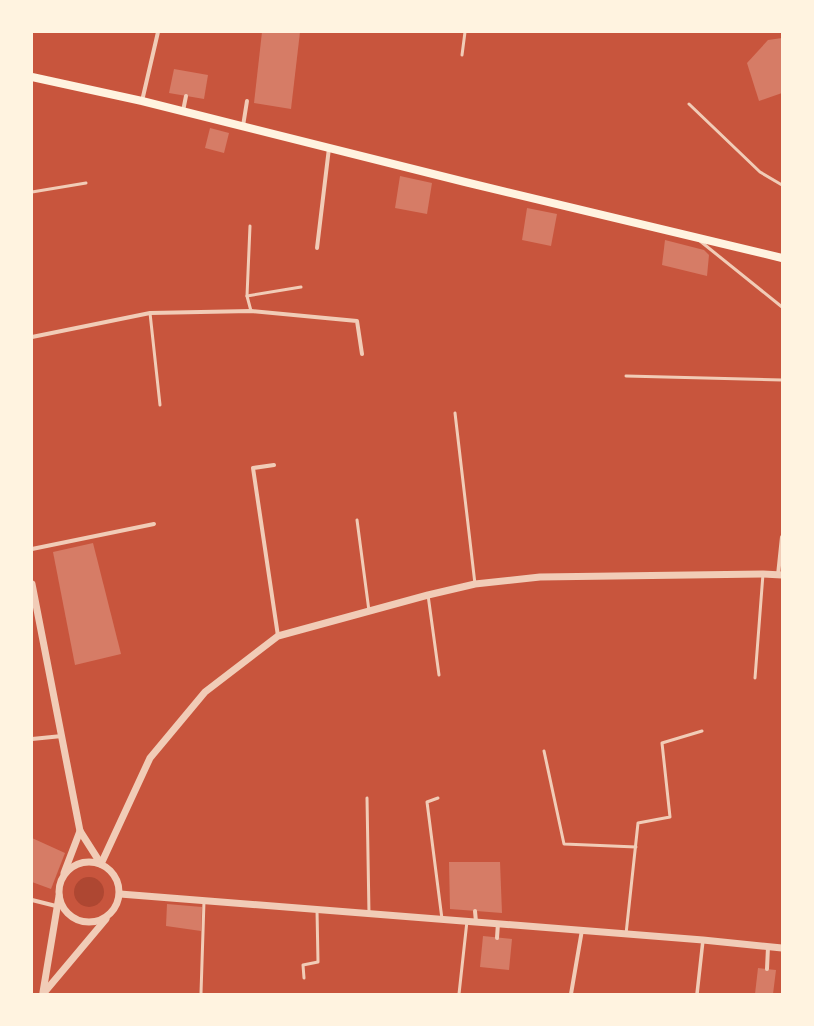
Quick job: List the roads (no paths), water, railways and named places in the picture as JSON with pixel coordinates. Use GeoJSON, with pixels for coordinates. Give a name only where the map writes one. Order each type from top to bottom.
{"type":"FeatureCollection","features":[{"type":"Feature","properties":{"kind":"main road"},"geometry":{"type":"LineString","coordinates":[[33,77],[142,101],[782,258]]}},
{"type":"Feature","properties":{"kind":"street"},"geometry":{"type":"LineString","coordinates":[[142,101],[158,32]]}},
{"type":"Feature","properties":{"kind":"street"},"geometry":{"type":"LineString","coordinates":[[183,111],[186,96]]}},
{"type":"Feature","properties":{"kind":"street"},"geometry":{"type":"LineString","coordinates":[[243,126],[247,101]]}},
{"type":"Feature","properties":{"kind":"street"},"geometry":{"type":"LineString","coordinates":[[318,248],[329,148]]}},
{"type":"Feature","properties":{"kind":"street"},"geometry":{"type":"LineString","coordinates":[[32,336],[150,313],[251,311],[357,321],[362,354]]}},
{"type":"Feature","properties":{"kind":"street"},"geometry":{"type":"LineString","coordinates":[[274,465],[253,468],[278,636]]}},
{"type":"Feature","properties":{"kind":"street"},"geometry":{"type":"LineString","coordinates":[[32,548],[154,524]]}},
{"type":"Feature","properties":{"kind":"street"},"geometry":{"type":"LineString","coordinates":[[101,864],[150,758],[205,692],[278,636],[428,595],[475,584],[540,577],[780,575],[782,537]]}},
{"type":"Feature","properties":{"kind":"street"},"geometry":{"type":"LineString","coordinates":[[32,584],[80,830],[101,864],[111,871],[118,881],[120,894],[117,906],[43,994]]}},
{"type":"Feature","properties":{"kind":"street"},"geometry":{"type":"LineString","coordinates":[[32,739],[62,736]]}},
{"type":"Feature","properties":{"kind":"street"},"geometry":{"type":"LineString","coordinates":[[80,830],[61,873],[59,896],[62,906],[68,915],[77,921],[88,923],[99,922],[108,917]]}},
{"type":"Feature","properties":{"kind":"street"},"geometry":{"type":"LineString","coordinates":[[61,873],[74,866],[87,862],[101,864]]}},
{"type":"Feature","properties":{"kind":"street"},"geometry":{"type":"LineString","coordinates":[[120,894],[185,903],[204,902],[498,923],[782,948]]}},
{"type":"Feature","properties":{"kind":"street"},"geometry":{"type":"LineString","coordinates":[[43,994],[56,906],[59,896]]}},
{"type":"Feature","properties":{"kind":"street"},"geometry":{"type":"LineString","coordinates":[[32,900],[56,906]]}},
{"type":"Feature","properties":{"kind":"street"},"geometry":{"type":"LineString","coordinates":[[475,911],[476,922]]}},
{"type":"Feature","properties":{"kind":"street"},"geometry":{"type":"LineString","coordinates":[[497,938],[498,923]]}},
{"type":"Feature","properties":{"kind":"street"},"geometry":{"type":"LineString","coordinates":[[571,994],[582,930]]}},
{"type":"Feature","properties":{"kind":"street"},"geometry":{"type":"LineString","coordinates":[[697,994],[703,940]]}},
{"type":"Feature","properties":{"kind":"street"},"geometry":{"type":"LineString","coordinates":[[767,969],[768,947]]}},
{"type":"Feature","properties":{"kind":"lane"},"geometry":{"type":"LineString","coordinates":[[462,55],[466,32]]}},
{"type":"Feature","properties":{"kind":"lane"},"geometry":{"type":"LineString","coordinates":[[689,104],[760,172],[782,185]]}},
{"type":"Feature","properties":{"kind":"lane"},"geometry":{"type":"LineString","coordinates":[[32,192],[86,183]]}},
{"type":"Feature","properties":{"kind":"lane"},"geometry":{"type":"LineString","coordinates":[[250,226],[246,296],[251,311]]}},
{"type":"Feature","properties":{"kind":"lane"},"geometry":{"type":"LineString","coordinates":[[696,237],[782,307]]}},
{"type":"Feature","properties":{"kind":"lane"},"geometry":{"type":"LineString","coordinates":[[246,296],[301,287]]}},
{"type":"Feature","properties":{"kind":"lane"},"geometry":{"type":"LineString","coordinates":[[150,313],[160,405]]}},
{"type":"Feature","properties":{"kind":"lane"},"geometry":{"type":"LineString","coordinates":[[626,376],[782,380]]}},
{"type":"Feature","properties":{"kind":"lane"},"geometry":{"type":"LineString","coordinates":[[455,414],[475,584]]}},
{"type":"Feature","properties":{"kind":"lane"},"geometry":{"type":"LineString","coordinates":[[357,520],[369,611]]}},
{"type":"Feature","properties":{"kind":"lane"},"geometry":{"type":"LineString","coordinates":[[755,678],[763,574]]}},
{"type":"Feature","properties":{"kind":"lane"},"geometry":{"type":"LineString","coordinates":[[428,595],[439,675]]}},
{"type":"Feature","properties":{"kind":"lane"},"geometry":{"type":"LineString","coordinates":[[626,934],[638,823],[670,817],[662,743],[702,731]]}},
{"type":"Feature","properties":{"kind":"lane"},"geometry":{"type":"LineString","coordinates":[[544,751],[564,844],[636,847]]}},
{"type":"Feature","properties":{"kind":"lane"},"geometry":{"type":"LineString","coordinates":[[367,798],[370,914]]}},
{"type":"Feature","properties":{"kind":"lane"},"geometry":{"type":"LineString","coordinates":[[438,798],[427,802],[442,919]]}},
{"type":"Feature","properties":{"kind":"lane"},"geometry":{"type":"LineString","coordinates":[[201,993],[204,902]]}},
{"type":"Feature","properties":{"kind":"lane"},"geometry":{"type":"LineString","coordinates":[[304,978],[304,965],[318,962],[317,910]]}},
{"type":"Feature","properties":{"kind":"lane"},"geometry":{"type":"LineString","coordinates":[[459,994],[467,921]]}}]}
